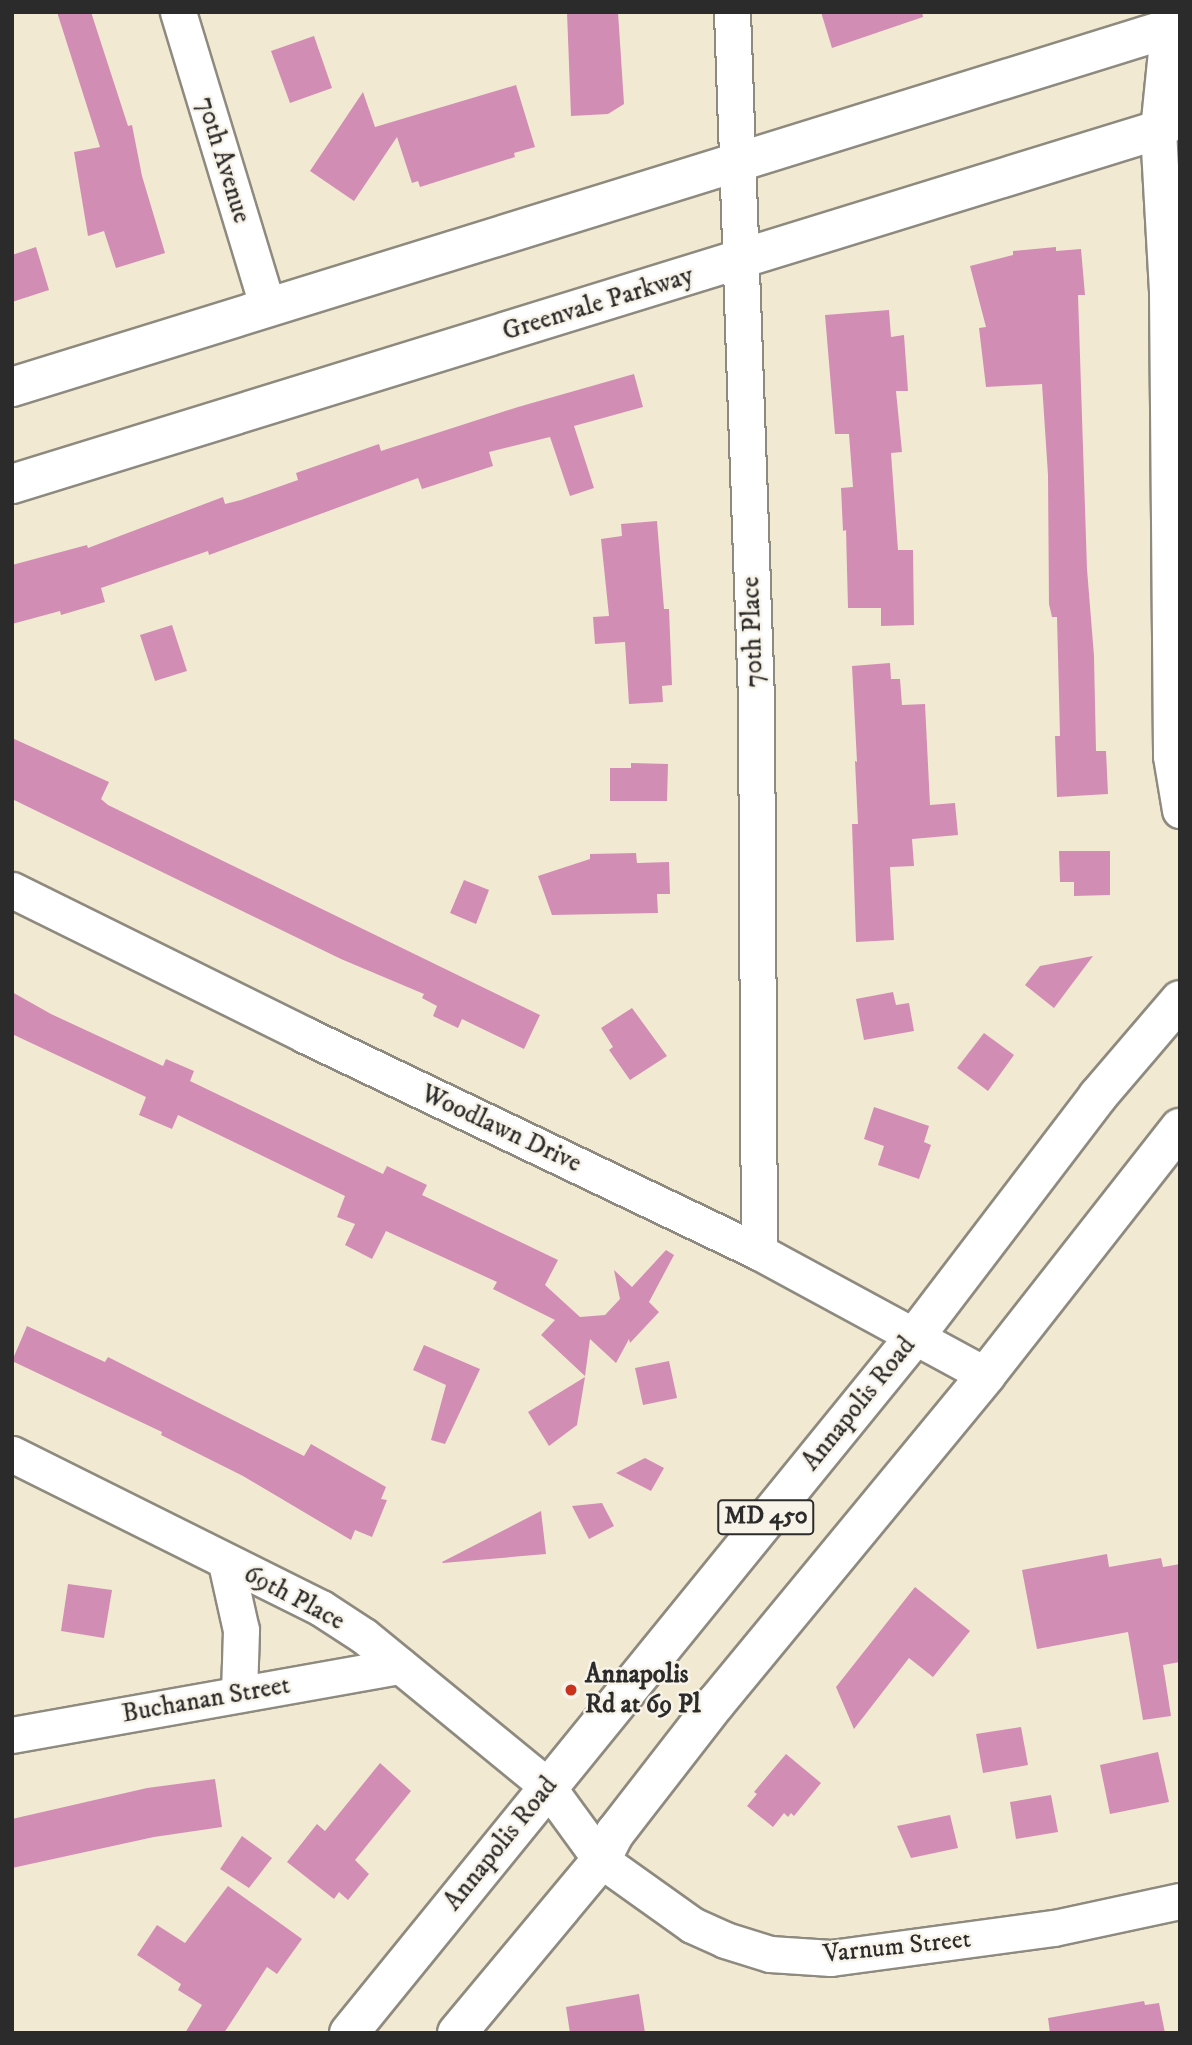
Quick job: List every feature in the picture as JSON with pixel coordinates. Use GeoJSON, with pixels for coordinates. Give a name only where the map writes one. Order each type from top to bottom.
{"type":"FeatureCollection","features":[{"type":"Feature","properties":{"kind":"main road"},"geometry":{"type":"LineString","coordinates":[[12,387],[738,162],[1172,22]]}},
{"type":"Feature","properties":{"kind":"main road","name":"Greenvale Parkway"},"geometry":{"type":"LineString","coordinates":[[12,484],[742,261],[1169,123]]}},
{"type":"Feature","properties":{"kind":"main road","name":"Annapolis Road"},"geometry":{"type":"LineString","coordinates":[[349,2033],[916,1335],[1098,1096],[1180,1000]]}},
{"type":"Feature","properties":{"kind":"main road","name":"MD 450"},"geometry":{"type":"LineString","coordinates":[[457,2033],[601,1860],[615,1833],[716,1703],[986,1375],[1180,1128]]}},
{"type":"Feature","properties":{"kind":"street","name":"70th Avenue"},"geometry":{"type":"LineString","coordinates":[[178,12],[268,308]]}},
{"type":"Feature","properties":{"kind":"street","name":"70th Place"},"geometry":{"type":"LineString","coordinates":[[732,12],[756,698],[759,1252]]}},
{"type":"Feature","properties":{"kind":"street"},"geometry":{"type":"LineString","coordinates":[[1172,22],[1167,292],[1170,718],[1171,756],[1180,810]]}},
{"type":"Feature","properties":{"kind":"street","name":"Woodlawn Drive"},"geometry":{"type":"LineString","coordinates":[[12,890],[305,1035],[759,1252],[986,1375]]}},
{"type":"Feature","properties":{"kind":"street","name":"69th Place"},"geometry":{"type":"LineString","coordinates":[[12,1454],[321,1608],[364,1636],[547,1786]]}},
{"type":"Feature","properties":{"kind":"street"},"geometry":{"type":"LineString","coordinates":[[226,1563],[241,1630],[239,1695]]}},
{"type":"Feature","properties":{"kind":"street","name":"Buchanan Street"},"geometry":{"type":"LineString","coordinates":[[12,1735],[400,1666]]}},
{"type":"Feature","properties":{"kind":"street","name":"Varnum Street"},"geometry":{"type":"LineString","coordinates":[[547,1786],[601,1860],[692,1924],[725,1940],[770,1954],[831,1958],[928,1946],[1054,1928],[1180,1901]]}},
{"type":"Feature","properties":{"kind":"building"},"geometry":{"type":"Polygon","coordinates":[[[57,12],[91,12],[128,126],[132,125],[142,176],[165,253],[116,268],[104,231],[88,236],[74,152],[100,147],[57,12]]]}},
{"type":"Feature","properties":{"kind":"building"},"geometry":{"type":"Polygon","coordinates":[[[567,12],[618,12],[624,104],[608,114],[571,116],[567,12]]]}},
{"type":"Feature","properties":{"kind":"building"},"geometry":{"type":"Polygon","coordinates":[[[821,12],[922,12],[923,17],[832,48],[821,12]]]}},
{"type":"Feature","properties":{"kind":"building"},"geometry":{"type":"Polygon","coordinates":[[[314,36],[332,88],[290,103],[271,51],[314,36]]]}},
{"type":"Feature","properties":{"kind":"building"},"geometry":{"type":"Polygon","coordinates":[[[516,85],[535,147],[514,153],[515,157],[420,187],[418,181],[412,183],[397,137],[354,201],[310,171],[363,92],[375,127],[516,85]]]}},
{"type":"Feature","properties":{"kind":"building"},"geometry":{"type":"Polygon","coordinates":[[[36,247],[49,290],[12,302],[12,255],[36,247]]]}},
{"type":"Feature","properties":{"kind":"building"},"geometry":{"type":"Polygon","coordinates":[[[1056,247],[1056,251],[1081,249],[1085,295],[1078,295],[1096,751],[1106,751],[1108,794],[1057,797],[1055,736],[1060,736],[1057,617],[1052,617],[1049,604],[1048,475],[1042,384],[986,387],[979,328],[986,327],[970,266],[1013,255],[1013,251],[1056,247]]]}},
{"type":"Feature","properties":{"kind":"building"},"geometry":{"type":"Polygon","coordinates":[[[889,310],[891,337],[904,335],[908,391],[896,391],[902,452],[891,453],[898,550],[913,550],[914,625],[881,626],[881,608],[848,608],[846,530],[843,531],[841,488],[853,487],[849,434],[835,434],[825,315],[889,310]]]}},
{"type":"Feature","properties":{"kind":"building"},"geometry":{"type":"Polygon","coordinates":[[[634,374],[643,407],[574,426],[594,488],[570,496],[550,437],[489,452],[493,466],[422,489],[418,478],[209,555],[208,551],[101,588],[105,602],[61,615],[60,611],[12,624],[12,565],[87,545],[88,548],[223,497],[225,504],[241,500],[298,480],[296,473],[379,444],[381,451],[518,407],[634,374]]]}},
{"type":"Feature","properties":{"kind":"building"},"geometry":{"type":"Polygon","coordinates":[[[657,521],[664,609],[669,609],[672,685],[662,686],[663,702],[629,704],[625,642],[595,644],[593,617],[609,616],[601,539],[622,536],[621,524],[657,521]]]}},
{"type":"Feature","properties":{"kind":"building"},"geometry":{"type":"Polygon","coordinates":[[[172,625],[187,671],[155,681],[140,635],[172,625]]]}},
{"type":"Feature","properties":{"kind":"building"},"geometry":{"type":"Polygon","coordinates":[[[890,663],[891,679],[900,679],[902,705],[925,704],[930,805],[955,803],[958,835],[912,839],[914,866],[890,867],[894,940],[856,942],[852,824],[858,824],[852,666],[890,663]]]}},
{"type":"Feature","properties":{"kind":"building"},"geometry":{"type":"Polygon","coordinates":[[[12,738],[109,782],[101,799],[108,805],[540,1015],[524,1049],[462,1019],[458,1028],[433,1016],[437,1006],[422,998],[424,994],[341,959],[12,799],[12,738]]]}},
{"type":"Feature","properties":{"kind":"building"},"geometry":{"type":"Polygon","coordinates":[[[631,763],[668,764],[667,801],[610,801],[610,768],[631,768],[631,763]]]}},
{"type":"Feature","properties":{"kind":"building"},"geometry":{"type":"Polygon","coordinates":[[[1059,851],[1110,851],[1110,895],[1074,896],[1074,882],[1060,882],[1059,851]]]}},
{"type":"Feature","properties":{"kind":"building"},"geometry":{"type":"Polygon","coordinates":[[[636,853],[637,863],[669,862],[670,894],[657,894],[658,913],[552,915],[538,876],[590,859],[590,854],[636,853]]]}},
{"type":"Feature","properties":{"kind":"building"},"geometry":{"type":"Polygon","coordinates":[[[464,880],[489,890],[476,924],[450,913],[464,880]]]}},
{"type":"Feature","properties":{"kind":"building"},"geometry":{"type":"Polygon","coordinates":[[[1093,956],[1054,1008],[1025,985],[1040,966],[1093,956]]]}},
{"type":"Feature","properties":{"kind":"building"},"geometry":{"type":"Polygon","coordinates":[[[12,992],[51,1014],[163,1066],[166,1059],[194,1071],[190,1081],[383,1174],[387,1166],[427,1185],[422,1195],[558,1260],[545,1285],[580,1317],[605,1315],[620,1299],[614,1270],[632,1287],[666,1250],[674,1255],[649,1302],[659,1312],[630,1343],[629,1339],[616,1363],[590,1339],[585,1376],[541,1335],[555,1320],[493,1289],[497,1282],[386,1231],[372,1259],[345,1245],[355,1224],[337,1217],[345,1196],[178,1115],[172,1129],[139,1115],[146,1097],[12,1034],[12,992]]]}},
{"type":"Feature","properties":{"kind":"building"},"geometry":{"type":"Polygon","coordinates":[[[893,992],[896,1005],[909,1003],[914,1031],[864,1040],[856,999],[893,992]]]}},
{"type":"Feature","properties":{"kind":"building"},"geometry":{"type":"Polygon","coordinates":[[[632,1008],[667,1056],[630,1080],[609,1050],[613,1047],[601,1028],[632,1008]]]}},
{"type":"Feature","properties":{"kind":"building"},"geometry":{"type":"Polygon","coordinates":[[[984,1033],[1014,1055],[988,1091],[957,1068],[984,1033]]]}},
{"type":"Feature","properties":{"kind":"building"},"geometry":{"type":"Polygon","coordinates":[[[874,1107],[929,1126],[924,1142],[931,1145],[919,1179],[878,1165],[884,1146],[864,1139],[874,1107]]]}},
{"type":"Feature","properties":{"kind":"building"},"geometry":{"type":"Polygon","coordinates":[[[27,1326],[105,1362],[108,1357],[304,1456],[311,1444],[386,1487],[381,1499],[387,1500],[372,1537],[355,1530],[351,1540],[243,1476],[161,1435],[162,1432],[12,1361],[27,1326]]]}},
{"type":"Feature","properties":{"kind":"building"},"geometry":{"type":"Polygon","coordinates":[[[424,1345],[480,1369],[445,1444],[431,1440],[446,1385],[413,1370],[424,1345]]]}},
{"type":"Feature","properties":{"kind":"building"},"geometry":{"type":"Polygon","coordinates":[[[669,1361],[677,1398],[643,1405],[635,1368],[669,1361]]]}},
{"type":"Feature","properties":{"kind":"building"},"geometry":{"type":"Polygon","coordinates":[[[585,1377],[577,1425],[549,1446],[528,1412],[585,1377]]]}},
{"type":"Feature","properties":{"kind":"building"},"geometry":{"type":"Polygon","coordinates":[[[645,1458],[664,1468],[651,1491],[616,1473],[645,1458]]]}},
{"type":"Feature","properties":{"kind":"building"},"geometry":{"type":"Polygon","coordinates":[[[602,1503],[614,1526],[589,1539],[572,1506],[602,1503]]]}},
{"type":"Feature","properties":{"kind":"building"},"geometry":{"type":"Polygon","coordinates":[[[541,1511],[546,1554],[442,1562],[541,1511]]]}},
{"type":"Feature","properties":{"kind":"building"},"geometry":{"type":"Polygon","coordinates":[[[1107,1554],[1109,1567],[1161,1558],[1163,1567],[1180,1564],[1180,1662],[1163,1665],[1171,1716],[1143,1720],[1128,1632],[1037,1649],[1022,1570],[1107,1554]]]}},
{"type":"Feature","properties":{"kind":"building"},"geometry":{"type":"Polygon","coordinates":[[[68,1584],[112,1590],[104,1638],[61,1631],[68,1584]]]}},
{"type":"Feature","properties":{"kind":"building"},"geometry":{"type":"Polygon","coordinates":[[[915,1587],[970,1631],[933,1677],[909,1658],[854,1729],[836,1687],[915,1587]]]}},
{"type":"Feature","properties":{"kind":"building"},"geometry":{"type":"Polygon","coordinates":[[[1021,1727],[1028,1765],[983,1773],[976,1734],[1021,1727]]]}},
{"type":"Feature","properties":{"kind":"building"},"geometry":{"type":"Polygon","coordinates":[[[1158,1752],[1169,1802],[1110,1814],[1100,1765],[1158,1752]]]}},
{"type":"Feature","properties":{"kind":"building"},"geometry":{"type":"Polygon","coordinates":[[[786,1754],[821,1783],[794,1816],[791,1813],[788,1817],[784,1813],[773,1827],[747,1806],[757,1794],[754,1792],[786,1754]]]}},
{"type":"Feature","properties":{"kind":"building"},"geometry":{"type":"Polygon","coordinates":[[[380,1763],[411,1791],[355,1860],[369,1874],[348,1900],[339,1892],[334,1899],[287,1862],[317,1824],[325,1831],[380,1763]]]}},
{"type":"Feature","properties":{"kind":"building"},"geometry":{"type":"Polygon","coordinates":[[[215,1779],[222,1827],[154,1837],[12,1868],[12,1819],[147,1788],[215,1779]]]}},
{"type":"Feature","properties":{"kind":"building"},"geometry":{"type":"Polygon","coordinates":[[[1051,1795],[1058,1832],[1016,1839],[1010,1802],[1051,1795]]]}},
{"type":"Feature","properties":{"kind":"building"},"geometry":{"type":"Polygon","coordinates":[[[950,1815],[958,1848],[911,1858],[897,1826],[950,1815]]]}},
{"type":"Feature","properties":{"kind":"building"},"geometry":{"type":"Polygon","coordinates":[[[242,1836],[272,1858],[249,1888],[220,1869],[242,1836]]]}},
{"type":"Feature","properties":{"kind":"building"},"geometry":{"type":"Polygon","coordinates":[[[228,1886],[302,1939],[277,1974],[267,1967],[224,2033],[185,2033],[202,2005],[178,1990],[181,1984],[137,1955],[157,1925],[185,1943],[228,1886]]]}},
{"type":"Feature","properties":{"kind":"building"},"geometry":{"type":"Polygon","coordinates":[[[639,1994],[645,2033],[570,2033],[566,2007],[639,1994]]]}},
{"type":"Feature","properties":{"kind":"building"},"geometry":{"type":"Polygon","coordinates":[[[1144,2001],[1145,2005],[1159,2003],[1165,2033],[1050,2033],[1048,2018],[1144,2001]]]}},
{"type":"Feature","properties":{"kind":"place","name":"Annapolis Rd at 69 Pl"},"geometry":{"type":"Point","coordinates":[571,1690]}}]}
